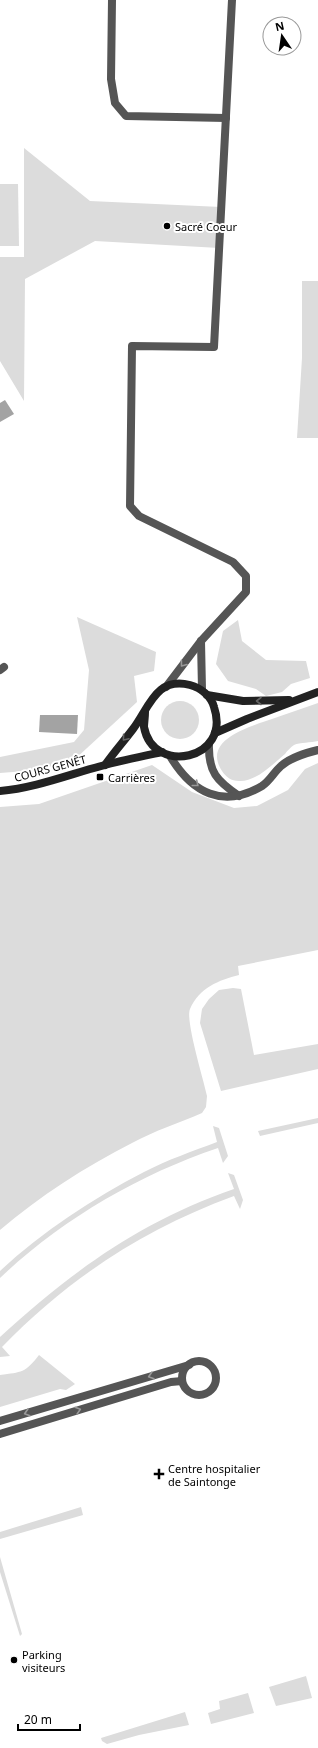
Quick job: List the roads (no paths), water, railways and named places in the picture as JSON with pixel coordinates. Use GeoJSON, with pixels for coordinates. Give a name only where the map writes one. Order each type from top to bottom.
{"type":"FeatureCollection","features":[{"type":"Feature","properties":{"kind":"main road"},"geometry":{"type":"LineString","coordinates":[[105,765],[145,712],[150,699],[166,686],[178,684],[190,685],[204,693],[243,701],[298,699]]}},
{"type":"Feature","properties":{"kind":"main road"},"geometry":{"type":"LineString","coordinates":[[215,733],[318,692]]}},
{"type":"Feature","properties":{"kind":"main road"},"geometry":{"type":"LineString","coordinates":[[145,712],[144,728],[151,742],[162,752],[170,756],[191,756],[201,751],[209,744],[215,733],[216,713],[213,704],[204,693]]}},
{"type":"Feature","properties":{"kind":"main road","name":"COURS GENÊT"},"geometry":{"type":"LineString","coordinates":[[0,791],[13,790],[64,778],[105,765],[162,752]]}},
{"type":"Feature","properties":{"kind":"street"},"geometry":{"type":"LineString","coordinates":[[112,0],[111,79],[115,103],[126,116],[226,118]]}},
{"type":"Feature","properties":{"kind":"street"},"geometry":{"type":"LineString","coordinates":[[166,686],[201,641],[246,592],[246,576],[233,562],[139,516],[130,506],[132,346],[214,347],[232,0]]}},
{"type":"Feature","properties":{"kind":"street"},"geometry":{"type":"LineString","coordinates":[[201,641],[204,693]]}},
{"type":"Feature","properties":{"kind":"street"},"geometry":{"type":"LineString","coordinates":[[209,744],[209,757],[213,773],[221,784],[239,796]]}},
{"type":"Feature","properties":{"kind":"street"},"geometry":{"type":"LineString","coordinates":[[170,756],[178,769],[212,796],[226,798],[239,796],[264,784],[282,765],[294,758],[318,750]]}},
{"type":"Feature","properties":{"kind":"street"},"geometry":{"type":"LineString","coordinates":[[0,1421],[200,1361],[210,1366],[216,1376],[214,1386],[207,1394],[196,1395],[187,1390],[182,1381],[184,1370],[189,1365]]}},
{"type":"Feature","properties":{"kind":"street"},"geometry":{"type":"LineString","coordinates":[[0,1434],[171,1382],[182,1381]]}},
{"type":"Feature","properties":{"kind":"place","name":"Sacré Coeur"},"geometry":{"type":"Point","coordinates":[167,226]}},
{"type":"Feature","properties":{"kind":"place","name":"Carrières"},"geometry":{"type":"Point","coordinates":[100,777]}},
{"type":"Feature","properties":{"kind":"place","name":"Centre hospitalier de Saintonge"},"geometry":{"type":"Point","coordinates":[159,1474]}},
{"type":"Feature","properties":{"kind":"place","name":"Parking visiteurs"},"geometry":{"type":"Point","coordinates":[14,1660]}}]}
